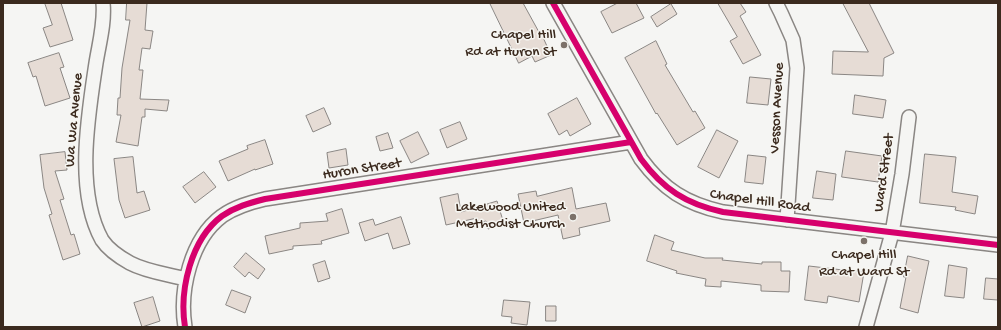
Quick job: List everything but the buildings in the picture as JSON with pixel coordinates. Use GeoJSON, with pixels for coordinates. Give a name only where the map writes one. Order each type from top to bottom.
{"type":"FeatureCollection","features":[{"type":"Feature","properties":{"kind":"street","name":"Wa Wa Avenue"},"geometry":{"type":"LineString","coordinates":[[103,3],[101,32],[87,127],[87,190],[94,222],[103,241],[110,249],[129,262],[148,270],[186,279]]}},
{"type":"Feature","properties":{"kind":"street","name":"Chapel Hill Road"},"geometry":{"type":"LineString","coordinates":[[553,3],[631,142],[649,170],[659,181],[683,199],[723,212],[998,245]]}},
{"type":"Feature","properties":{"kind":"street","name":"Vesson Avenue"},"geometry":{"type":"LineString","coordinates":[[776,3],[782,13],[793,40],[797,68],[787,220]]}},
{"type":"Feature","properties":{"kind":"street","name":"Ward Street"},"geometry":{"type":"LineString","coordinates":[[866,327],[892,233],[902,174],[909,117]]}},
{"type":"Feature","properties":{"kind":"street","name":"Huron Street"},"geometry":{"type":"LineString","coordinates":[[185,327],[183,297],[186,279],[199,244],[221,217],[248,203],[264,199],[375,181],[631,142]]}},
{"type":"Feature","properties":{"kind":"cycle path"},"geometry":{"type":"LineString","coordinates":[[553,3],[641,159],[658,179],[676,194],[687,200],[698,205],[723,212],[998,245]]}},
{"type":"Feature","properties":{"kind":"cycle path"},"geometry":{"type":"LineString","coordinates":[[185,327],[184,297],[186,282],[195,251],[211,226],[222,216],[237,208],[265,199],[631,142]]}},
{"type":"Feature","properties":{"kind":"place","name":"Chapel Hill Rd at Huron St"},"geometry":{"type":"Point","coordinates":[564,45]}},
{"type":"Feature","properties":{"kind":"place","name":"Lakewood United Methodist Church"},"geometry":{"type":"Point","coordinates":[573,217]}},
{"type":"Feature","properties":{"kind":"place","name":"Chapel Hill Rd at Ward St"},"geometry":{"type":"Point","coordinates":[864,241]}}]}
